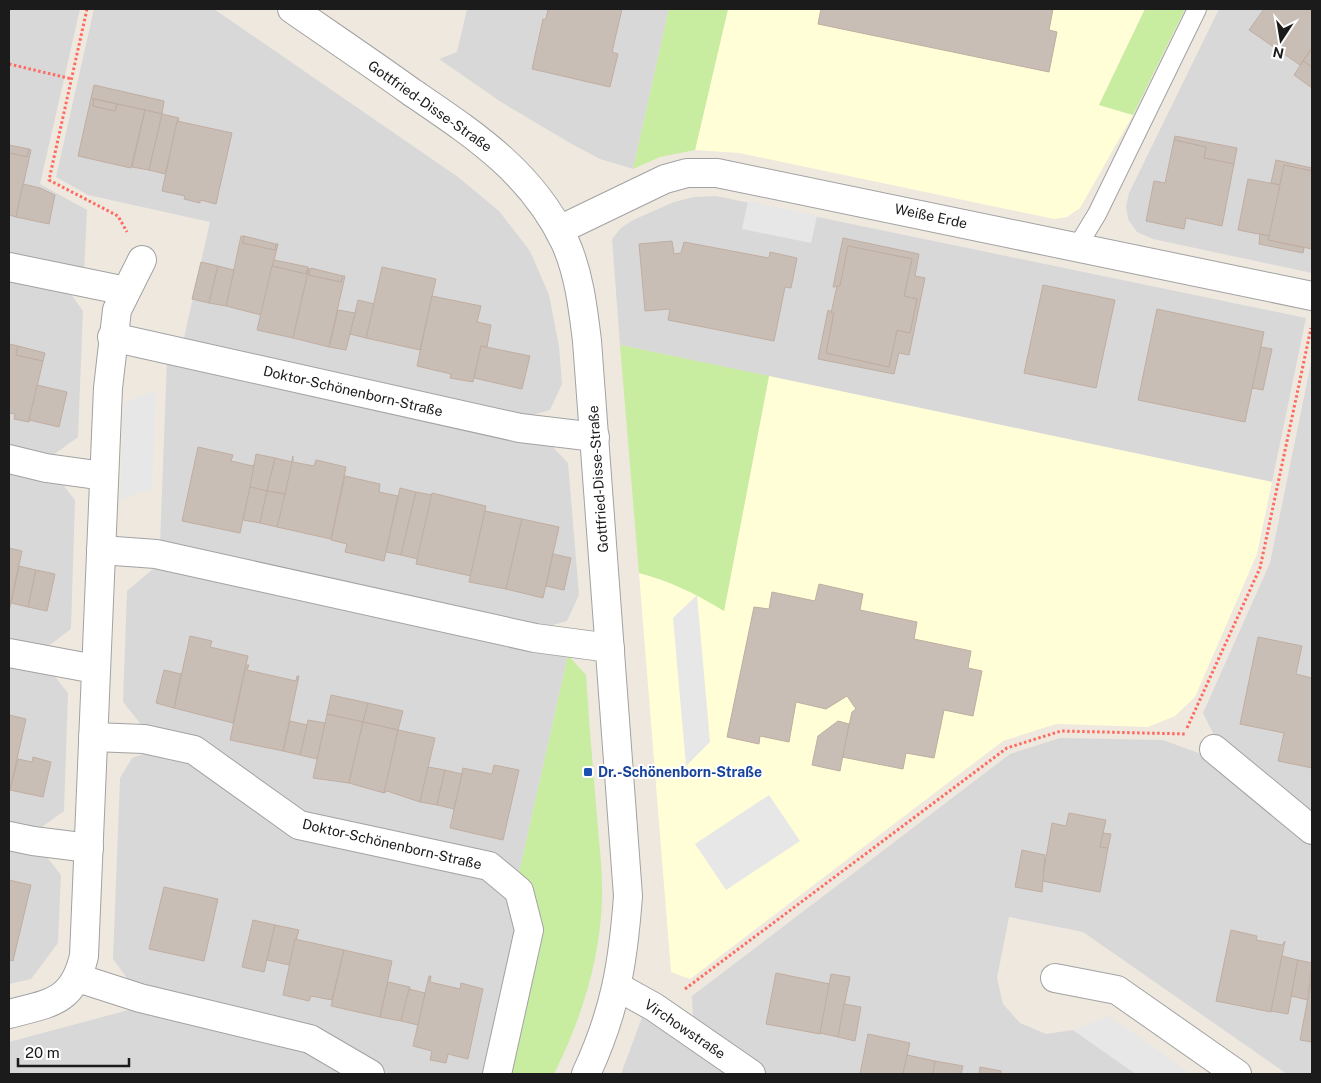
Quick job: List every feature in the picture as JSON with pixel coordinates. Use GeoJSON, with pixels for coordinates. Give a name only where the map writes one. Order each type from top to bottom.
{"type":"FeatureCollection","features":[{"type":"Feature","properties":{"kind":"street","name":"Gottfried-Disse-Straße"},"geometry":{"type":"LineString","coordinates":[[292,9],[450,118],[521,175],[559,230],[574,268],[582,302],[595,437],[628,888],[626,933],[618,987],[608,1021],[586,1074]]}},
{"type":"Feature","properties":{"kind":"street","name":"Weiße Erde"},"geometry":{"type":"LineString","coordinates":[[559,230],[665,179],[688,173],[717,173],[1312,296]]}},
{"type":"Feature","properties":{"kind":"street"},"geometry":{"type":"LineString","coordinates":[[9,1014],[51,1002],[72,987],[78,978],[86,936],[95,669],[112,337],[117,310],[142,260]]}},
{"type":"Feature","properties":{"kind":"street"},"geometry":{"type":"LineString","coordinates":[[9,266],[126,291]]}},
{"type":"Feature","properties":{"kind":"street","name":"Doktor-Schönenborn-Straße"},"geometry":{"type":"LineString","coordinates":[[112,337],[520,428],[595,437]]}},
{"type":"Feature","properties":{"kind":"street"},"geometry":{"type":"LineString","coordinates":[[9,459],[46,468],[104,476]]}},
{"type":"Feature","properties":{"kind":"street"},"geometry":{"type":"LineString","coordinates":[[101,550],[156,554],[535,638],[610,648]]}},
{"type":"Feature","properties":{"kind":"street"},"geometry":{"type":"LineString","coordinates":[[9,653],[95,669]]}},
{"type":"Feature","properties":{"kind":"street","name":"Doktor-Schönenborn-Straße"},"geometry":{"type":"LineString","coordinates":[[93,737],[144,739],[194,750],[299,825],[489,866],[519,890],[530,930],[497,1074]]}},
{"type":"Feature","properties":{"kind":"street"},"geometry":{"type":"LineString","coordinates":[[1214,749],[1312,830]]}},
{"type":"Feature","properties":{"kind":"street"},"geometry":{"type":"LineString","coordinates":[[9,836],[33,842],[89,848]]}},
{"type":"Feature","properties":{"kind":"street"},"geometry":{"type":"LineString","coordinates":[[78,978],[140,998],[310,1039],[370,1074]]}},
{"type":"Feature","properties":{"kind":"street"},"geometry":{"type":"LineString","coordinates":[[1055,978],[1117,990],[1237,1074]]}},
{"type":"Feature","properties":{"kind":"street","name":"Virchowstraße"},"geometry":{"type":"LineString","coordinates":[[618,987],[654,1006],[751,1074]]}},
{"type":"Feature","properties":{"kind":"lane"},"geometry":{"type":"LineString","coordinates":[[1077,247],[1097,214],[1198,9]]}},
{"type":"Feature","properties":{"kind":"path"},"geometry":{"type":"LineString","coordinates":[[87,9],[49,180],[118,216],[142,260]]}},
{"type":"Feature","properties":{"kind":"path"},"geometry":{"type":"LineString","coordinates":[[9,64],[72,79]]}},
{"type":"Feature","properties":{"kind":"path"},"geometry":{"type":"LineString","coordinates":[[1184,733],[1260,568],[1312,323]]}},
{"type":"Feature","properties":{"kind":"path"},"geometry":{"type":"LineString","coordinates":[[654,1006],[696,983],[1007,748],[1061,731],[1184,733],[1214,749]]}},
{"type":"Feature","properties":{"kind":"shaded area"},"geometry":{"type":"Polygon","coordinates":[[[9,9],[80,9],[40,184],[87,210],[84,272],[9,258],[9,9]]]}},
{"type":"Feature","properties":{"kind":"shaded area"},"geometry":{"type":"Polygon","coordinates":[[[94,9],[214,9],[458,177],[499,211],[530,251],[549,295],[559,346],[562,384],[550,410],[522,418],[183,342],[210,222],[88,195],[56,177],[94,9]]]}},
{"type":"Feature","properties":{"kind":"shaded area"},"geometry":{"type":"Polygon","coordinates":[[[467,9],[669,9],[633,169],[600,159],[570,143],[501,102],[439,59],[457,52],[467,9]]]}},
{"type":"Feature","properties":{"kind":"shaded area"},"geometry":{"type":"Polygon","coordinates":[[[728,9],[1145,9],[1099,105],[1133,115],[1080,208],[1067,217],[1054,219],[739,153],[695,150],[728,9]]]}},
{"type":"Feature","properties":{"kind":"shaded area"},"geometry":{"type":"Polygon","coordinates":[[[1219,9],[1312,9],[1312,273],[1153,239],[1137,232],[1128,219],[1126,206],[1129,193],[1219,9]]]}},
{"type":"Feature","properties":{"kind":"shaded area"},"geometry":{"type":"Polygon","coordinates":[[[716,196],[1306,318],[1272,482],[620,345],[612,239],[621,228],[633,220],[674,202],[694,197],[716,196]]]}},
{"type":"Feature","properties":{"kind":"shaded area"},"geometry":{"type":"Polygon","coordinates":[[[748,201],[817,216],[811,243],[742,229],[748,201]]]}},
{"type":"Feature","properties":{"kind":"shaded area"},"geometry":{"type":"Polygon","coordinates":[[[9,277],[68,290],[83,311],[78,437],[49,458],[9,449],[9,277]]]}},
{"type":"Feature","properties":{"kind":"shaded area"},"geometry":{"type":"Polygon","coordinates":[[[1312,358],[1312,818],[1214,735],[1203,713],[1270,563],[1312,358]]]}},
{"type":"Feature","properties":{"kind":"shaded area"},"geometry":{"type":"Polygon","coordinates":[[[167,359],[551,445],[568,463],[579,595],[567,621],[539,629],[160,544],[167,359]]]}},
{"type":"Feature","properties":{"kind":"shaded area"},"geometry":{"type":"Polygon","coordinates":[[[769,376],[1272,482],[1257,554],[1195,697],[1175,716],[1148,727],[1056,724],[1003,741],[690,979],[671,972],[639,573],[662,579],[697,594],[724,611],[769,376]]]}},
{"type":"Feature","properties":{"kind":"shaded area"},"geometry":{"type":"Polygon","coordinates":[[[156,390],[152,489],[120,499],[124,403],[156,390]]]}},
{"type":"Feature","properties":{"kind":"shaded area"},"geometry":{"type":"Polygon","coordinates":[[[9,469],[60,481],[75,500],[71,629],[43,650],[9,643],[9,469]]]}},
{"type":"Feature","properties":{"kind":"shaded area"},"geometry":{"type":"Polygon","coordinates":[[[159,564],[568,655],[518,878],[303,815],[144,728],[123,702],[127,591],[159,564]]]}},
{"type":"Feature","properties":{"kind":"shaded area"},"geometry":{"type":"Polygon","coordinates":[[[697,595],[710,742],[686,766],[673,618],[697,595]]]}},
{"type":"Feature","properties":{"kind":"shaded area"},"geometry":{"type":"Polygon","coordinates":[[[9,663],[52,673],[68,693],[64,811],[35,832],[9,827],[9,663]]]}},
{"type":"Feature","properties":{"kind":"shaded area"},"geometry":{"type":"Polygon","coordinates":[[[1060,738],[1163,740],[1212,758],[1312,842],[1312,1074],[1287,1074],[1083,932],[1009,917],[997,978],[1003,1004],[1020,1023],[1046,1034],[1073,1030],[1136,1074],[768,1074],[693,1022],[692,996],[1010,754],[1060,738]]]}},
{"type":"Feature","properties":{"kind":"shaded area"},"geometry":{"type":"Polygon","coordinates":[[[155,750],[190,759],[295,835],[486,877],[511,897],[519,929],[487,1074],[389,1074],[313,1030],[134,988],[113,959],[120,778],[132,758],[155,750]]]}},
{"type":"Feature","properties":{"kind":"shaded area"},"geometry":{"type":"Polygon","coordinates":[[[769,795],[800,841],[726,890],[695,844],[769,795]]]}},
{"type":"Feature","properties":{"kind":"shaded area"},"geometry":{"type":"Polygon","coordinates":[[[9,847],[45,855],[61,875],[58,943],[31,979],[9,984],[9,847]]]}},
{"type":"Feature","properties":{"kind":"shaded area"},"geometry":{"type":"Polygon","coordinates":[[[136,1008],[307,1049],[351,1074],[9,1074],[9,1042],[136,1008]]]}},
{"type":"Feature","properties":{"kind":"shaded area"},"geometry":{"type":"Polygon","coordinates":[[[644,1012],[733,1074],[621,1074],[644,1012]]]}},
{"type":"Feature","properties":{"kind":"shaded area"},"geometry":{"type":"Polygon","coordinates":[[[1109,1016],[1191,1074],[1136,1074],[1073,1030],[1109,1016]]]}},
{"type":"Feature","properties":{"kind":"green space"},"geometry":{"type":"Polygon","coordinates":[[[669,9],[728,9],[695,150],[660,157],[633,169],[669,9]]]}},
{"type":"Feature","properties":{"kind":"green space"},"geometry":{"type":"Polygon","coordinates":[[[1145,9],[1185,9],[1133,115],[1099,105],[1145,9]]]}},
{"type":"Feature","properties":{"kind":"green space"},"geometry":{"type":"Polygon","coordinates":[[[620,345],[769,376],[724,611],[683,589],[639,573],[620,345]]]}},
{"type":"Feature","properties":{"kind":"green space"},"geometry":{"type":"Polygon","coordinates":[[[568,655],[586,675],[602,879],[602,900],[597,945],[593,968],[581,1011],[554,1074],[507,1074],[518,878],[568,655]]]}},
{"type":"Feature","properties":{"kind":"building"},"geometry":{"type":"Polygon","coordinates":[[[548,9],[622,9],[612,52],[618,54],[610,87],[532,69],[543,19],[546,19],[548,9]]]}},
{"type":"Feature","properties":{"kind":"building"},"geometry":{"type":"Polygon","coordinates":[[[821,9],[1053,9],[1049,30],[1057,32],[1049,72],[818,24],[821,9]]]}},
{"type":"Feature","properties":{"kind":"building"},"geometry":{"type":"Polygon","coordinates":[[[1264,9],[1312,9],[1312,48],[1300,65],[1249,30],[1264,9]]]}},
{"type":"Feature","properties":{"kind":"building"},"geometry":{"type":"Polygon","coordinates":[[[1312,48],[1312,67],[1303,61],[1312,48]]]}},
{"type":"Feature","properties":{"kind":"building"},"geometry":{"type":"Polygon","coordinates":[[[1303,61],[1312,67],[1312,88],[1294,75],[1303,61]]]}},
{"type":"Feature","properties":{"kind":"building"},"geometry":{"type":"Polygon","coordinates":[[[94,85],[164,101],[162,114],[91,98],[94,85]]]}},
{"type":"Feature","properties":{"kind":"building"},"geometry":{"type":"Polygon","coordinates":[[[91,98],[94,99],[93,106],[115,111],[117,104],[145,110],[131,168],[78,156],[91,98]]]}},
{"type":"Feature","properties":{"kind":"building"},"geometry":{"type":"Polygon","coordinates":[[[94,99],[117,104],[115,111],[93,106],[94,99]]]}},
{"type":"Feature","properties":{"kind":"building"},"geometry":{"type":"Polygon","coordinates":[[[145,110],[162,114],[149,170],[132,167],[145,110]]]}},
{"type":"Feature","properties":{"kind":"building"},"geometry":{"type":"Polygon","coordinates":[[[162,114],[179,118],[165,174],[149,170],[162,114]]]}},
{"type":"Feature","properties":{"kind":"building"},"geometry":{"type":"Polygon","coordinates":[[[177,121],[232,133],[216,204],[200,200],[200,203],[184,199],[185,196],[162,191],[177,121]]]}},
{"type":"Feature","properties":{"kind":"building"},"geometry":{"type":"Polygon","coordinates":[[[1175,136],[1237,148],[1234,164],[1204,158],[1206,147],[1174,140],[1175,136]]]}},
{"type":"Feature","properties":{"kind":"building"},"geometry":{"type":"Polygon","coordinates":[[[1174,140],[1206,147],[1204,158],[1234,164],[1222,226],[1186,218],[1184,229],[1146,221],[1154,181],[1165,183],[1174,140]]]}},
{"type":"Feature","properties":{"kind":"building"},"geometry":{"type":"Polygon","coordinates":[[[9,145],[29,149],[27,157],[9,153],[9,145]]]}},
{"type":"Feature","properties":{"kind":"building"},"geometry":{"type":"Polygon","coordinates":[[[29,149],[31,150],[16,217],[9,215],[9,153],[27,157],[29,149]]]}},
{"type":"Feature","properties":{"kind":"building"},"geometry":{"type":"Polygon","coordinates":[[[1276,160],[1312,168],[1312,171],[1284,165],[1280,185],[1271,183],[1276,160]]]}},
{"type":"Feature","properties":{"kind":"building"},"geometry":{"type":"Polygon","coordinates":[[[1284,165],[1312,171],[1312,249],[1268,240],[1284,165]]]}},
{"type":"Feature","properties":{"kind":"building"},"geometry":{"type":"Polygon","coordinates":[[[1248,179],[1280,185],[1269,236],[1238,230],[1248,179]]]}},
{"type":"Feature","properties":{"kind":"building"},"geometry":{"type":"Polygon","coordinates":[[[23,184],[40,188],[55,195],[49,224],[16,217],[23,184]]]}},
{"type":"Feature","properties":{"kind":"building"},"geometry":{"type":"Polygon","coordinates":[[[1260,234],[1269,236],[1268,240],[1304,248],[1303,253],[1259,244],[1260,234]]]}},
{"type":"Feature","properties":{"kind":"building"},"geometry":{"type":"Polygon","coordinates":[[[241,236],[244,236],[243,243],[275,250],[276,244],[278,244],[261,315],[226,306],[241,236]]]}},
{"type":"Feature","properties":{"kind":"building"},"geometry":{"type":"Polygon","coordinates":[[[244,236],[276,244],[275,250],[243,243],[244,236]]]}},
{"type":"Feature","properties":{"kind":"building"},"geometry":{"type":"Polygon","coordinates":[[[843,238],[919,254],[915,276],[925,278],[909,355],[899,353],[894,374],[818,359],[828,310],[834,313],[826,353],[889,367],[897,330],[910,333],[917,299],[904,296],[912,259],[848,246],[840,286],[833,287],[843,238]]]}},
{"type":"Feature","properties":{"kind":"building"},"geometry":{"type":"Polygon","coordinates":[[[672,241],[674,254],[681,253],[684,242],[769,258],[770,252],[797,258],[791,288],[785,287],[774,341],[668,320],[670,309],[645,311],[639,244],[672,241]]]}},
{"type":"Feature","properties":{"kind":"building"},"geometry":{"type":"Polygon","coordinates":[[[848,246],[912,259],[904,296],[917,299],[910,333],[897,330],[889,367],[826,353],[834,313],[831,313],[837,286],[840,286],[848,246]]]}},
{"type":"Feature","properties":{"kind":"building"},"geometry":{"type":"Polygon","coordinates":[[[274,260],[308,267],[306,274],[272,266],[274,260]]]}},
{"type":"Feature","properties":{"kind":"building"},"geometry":{"type":"Polygon","coordinates":[[[201,262],[218,266],[209,303],[192,299],[201,262]]]}},
{"type":"Feature","properties":{"kind":"building"},"geometry":{"type":"Polygon","coordinates":[[[218,266],[234,270],[226,306],[209,303],[218,266]]]}},
{"type":"Feature","properties":{"kind":"building"},"geometry":{"type":"Polygon","coordinates":[[[272,266],[306,274],[309,268],[293,338],[257,330],[272,266]]]}},
{"type":"Feature","properties":{"kind":"building"},"geometry":{"type":"Polygon","coordinates":[[[382,267],[436,279],[420,350],[366,338],[382,267]]]}},
{"type":"Feature","properties":{"kind":"building"},"geometry":{"type":"Polygon","coordinates":[[[309,268],[309,275],[341,282],[343,276],[345,276],[329,347],[293,338],[309,268]]]}},
{"type":"Feature","properties":{"kind":"building"},"geometry":{"type":"Polygon","coordinates":[[[311,268],[343,276],[341,282],[309,275],[311,268]]]}},
{"type":"Feature","properties":{"kind":"building"},"geometry":{"type":"Polygon","coordinates":[[[1043,285],[1115,300],[1096,388],[1024,373],[1043,285]]]}},
{"type":"Feature","properties":{"kind":"building"},"geometry":{"type":"Polygon","coordinates":[[[432,296],[481,306],[477,322],[491,325],[487,347],[481,346],[473,382],[450,378],[451,374],[417,366],[432,296]]]}},
{"type":"Feature","properties":{"kind":"building"},"geometry":{"type":"Polygon","coordinates":[[[358,300],[374,304],[366,338],[350,334],[358,300]]]}},
{"type":"Feature","properties":{"kind":"building"},"geometry":{"type":"Polygon","coordinates":[[[1157,309],[1264,332],[1245,422],[1138,400],[1157,309]]]}},
{"type":"Feature","properties":{"kind":"building"},"geometry":{"type":"Polygon","coordinates":[[[338,310],[355,313],[346,350],[329,347],[338,310]]]}},
{"type":"Feature","properties":{"kind":"building"},"geometry":{"type":"Polygon","coordinates":[[[9,344],[18,346],[16,355],[43,361],[29,422],[14,419],[15,414],[9,413],[9,344]]]}},
{"type":"Feature","properties":{"kind":"building"},"geometry":{"type":"Polygon","coordinates":[[[18,346],[45,353],[43,361],[16,355],[18,346]]]}},
{"type":"Feature","properties":{"kind":"building"},"geometry":{"type":"Polygon","coordinates":[[[481,346],[530,356],[522,389],[474,378],[481,346]]]}},
{"type":"Feature","properties":{"kind":"building"},"geometry":{"type":"Polygon","coordinates":[[[1261,347],[1272,349],[1263,390],[1252,388],[1261,347]]]}},
{"type":"Feature","properties":{"kind":"building"},"geometry":{"type":"Polygon","coordinates":[[[37,385],[67,392],[59,427],[29,420],[37,385]]]}},
{"type":"Feature","properties":{"kind":"building"},"geometry":{"type":"Polygon","coordinates":[[[198,447],[233,455],[231,461],[253,466],[256,460],[240,533],[182,521],[198,447]]]}},
{"type":"Feature","properties":{"kind":"building"},"geometry":{"type":"Polygon","coordinates":[[[256,454],[275,458],[267,491],[250,487],[256,454]]]}},
{"type":"Feature","properties":{"kind":"building"},"geometry":{"type":"Polygon","coordinates":[[[293,456],[293,462],[314,466],[316,460],[346,467],[331,539],[277,527],[293,456]]]}},
{"type":"Feature","properties":{"kind":"building"},"geometry":{"type":"Polygon","coordinates":[[[275,458],[292,462],[285,494],[267,491],[275,458]]]}},
{"type":"Feature","properties":{"kind":"building"},"geometry":{"type":"Polygon","coordinates":[[[345,476],[380,484],[379,492],[398,496],[384,561],[345,552],[347,544],[331,540],[345,476]]]}},
{"type":"Feature","properties":{"kind":"building"},"geometry":{"type":"Polygon","coordinates":[[[250,487],[267,491],[260,523],[243,520],[250,487]]]}},
{"type":"Feature","properties":{"kind":"building"},"geometry":{"type":"Polygon","coordinates":[[[400,488],[416,492],[401,555],[386,552],[400,488]]]}},
{"type":"Feature","properties":{"kind":"building"},"geometry":{"type":"Polygon","coordinates":[[[267,491],[285,494],[277,527],[260,523],[267,491]]]}},
{"type":"Feature","properties":{"kind":"building"},"geometry":{"type":"Polygon","coordinates":[[[416,492],[432,495],[418,559],[401,555],[416,492]]]}},
{"type":"Feature","properties":{"kind":"building"},"geometry":{"type":"Polygon","coordinates":[[[432,493],[486,506],[471,576],[416,564],[432,493]]]}},
{"type":"Feature","properties":{"kind":"building"},"geometry":{"type":"Polygon","coordinates":[[[485,511],[522,519],[506,589],[469,582],[485,511]]]}},
{"type":"Feature","properties":{"kind":"building"},"geometry":{"type":"Polygon","coordinates":[[[522,519],[559,527],[543,598],[506,589],[522,519]]]}},
{"type":"Feature","properties":{"kind":"building"},"geometry":{"type":"Polygon","coordinates":[[[9,548],[22,551],[9,611],[9,548]]]}},
{"type":"Feature","properties":{"kind":"building"},"geometry":{"type":"Polygon","coordinates":[[[553,554],[571,558],[564,590],[546,586],[553,554]]]}},
{"type":"Feature","properties":{"kind":"building"},"geometry":{"type":"Polygon","coordinates":[[[19,566],[36,570],[28,607],[11,603],[19,566]]]}},
{"type":"Feature","properties":{"kind":"building"},"geometry":{"type":"Polygon","coordinates":[[[36,570],[55,574],[47,611],[28,607],[36,570]]]}},
{"type":"Feature","properties":{"kind":"building"},"geometry":{"type":"Polygon","coordinates":[[[819,584],[863,594],[860,610],[917,622],[914,639],[971,651],[968,668],[982,671],[973,716],[944,710],[934,758],[906,753],[903,769],[842,757],[852,712],[856,709],[847,696],[826,709],[796,702],[789,742],[760,736],[759,744],[727,737],[754,607],[769,609],[772,592],[815,601],[819,584]]]}},
{"type":"Feature","properties":{"kind":"building"},"geometry":{"type":"Polygon","coordinates":[[[190,636],[212,641],[210,647],[248,656],[233,723],[174,708],[190,636]]]}},
{"type":"Feature","properties":{"kind":"building"},"geometry":{"type":"Polygon","coordinates":[[[1258,637],[1302,646],[1296,674],[1312,678],[1312,768],[1278,761],[1284,733],[1240,724],[1258,637]]]}},
{"type":"Feature","properties":{"kind":"building"},"geometry":{"type":"Polygon","coordinates":[[[246,665],[249,665],[247,670],[296,681],[297,676],[299,676],[283,751],[230,740],[246,665]]]}},
{"type":"Feature","properties":{"kind":"building"},"geometry":{"type":"Polygon","coordinates":[[[164,670],[181,674],[174,708],[156,703],[164,670]]]}},
{"type":"Feature","properties":{"kind":"building"},"geometry":{"type":"Polygon","coordinates":[[[331,695],[368,703],[363,722],[327,714],[331,695]]]}},
{"type":"Feature","properties":{"kind":"building"},"geometry":{"type":"Polygon","coordinates":[[[368,703],[403,711],[398,730],[363,722],[368,703]]]}},
{"type":"Feature","properties":{"kind":"building"},"geometry":{"type":"Polygon","coordinates":[[[327,714],[363,722],[349,783],[313,778],[327,714]]]}},
{"type":"Feature","properties":{"kind":"building"},"geometry":{"type":"Polygon","coordinates":[[[9,715],[26,719],[10,790],[9,790],[9,715]]]}},
{"type":"Feature","properties":{"kind":"building"},"geometry":{"type":"Polygon","coordinates":[[[308,720],[325,723],[317,759],[300,755],[308,720]]]}},
{"type":"Feature","properties":{"kind":"building"},"geometry":{"type":"Polygon","coordinates":[[[290,721],[307,725],[300,755],[283,751],[290,721]]]}},
{"type":"Feature","properties":{"kind":"building"},"geometry":{"type":"Polygon","coordinates":[[[838,721],[849,724],[840,771],[812,765],[818,736],[838,721]]]}},
{"type":"Feature","properties":{"kind":"building"},"geometry":{"type":"Polygon","coordinates":[[[363,722],[398,730],[384,793],[349,783],[363,722]]]}},
{"type":"Feature","properties":{"kind":"building"},"geometry":{"type":"Polygon","coordinates":[[[398,730],[435,738],[420,802],[387,791],[384,793],[398,730]]]}},
{"type":"Feature","properties":{"kind":"building"},"geometry":{"type":"Polygon","coordinates":[[[33,757],[51,762],[43,797],[10,790],[18,759],[32,762],[33,757]]]}},
{"type":"Feature","properties":{"kind":"building"},"geometry":{"type":"Polygon","coordinates":[[[494,765],[519,770],[503,840],[450,828],[463,768],[492,774],[494,765]]]}},
{"type":"Feature","properties":{"kind":"building"},"geometry":{"type":"Polygon","coordinates":[[[428,767],[445,770],[437,805],[420,802],[428,767]]]}},
{"type":"Feature","properties":{"kind":"building"},"geometry":{"type":"Polygon","coordinates":[[[445,770],[462,774],[454,809],[437,805],[445,770]]]}},
{"type":"Feature","properties":{"kind":"building"},"geometry":{"type":"Polygon","coordinates":[[[1069,813],[1106,820],[1100,847],[1108,848],[1100,892],[1042,881],[1052,823],[1066,826],[1069,813]]]}},
{"type":"Feature","properties":{"kind":"building"},"geometry":{"type":"Polygon","coordinates":[[[1103,833],[1111,834],[1108,848],[1100,847],[1103,833]]]}},
{"type":"Feature","properties":{"kind":"building"},"geometry":{"type":"Polygon","coordinates":[[[1022,850],[1045,855],[1042,892],[1015,887],[1022,850]]]}},
{"type":"Feature","properties":{"kind":"building"},"geometry":{"type":"Polygon","coordinates":[[[9,880],[31,885],[13,961],[9,960],[9,880]]]}},
{"type":"Feature","properties":{"kind":"building"},"geometry":{"type":"Polygon","coordinates":[[[164,887],[218,899],[204,961],[149,949],[164,887]]]}},
{"type":"Feature","properties":{"kind":"building"},"geometry":{"type":"Polygon","coordinates":[[[253,920],[275,925],[264,972],[242,967],[253,920]]]}},
{"type":"Feature","properties":{"kind":"building"},"geometry":{"type":"Polygon","coordinates":[[[275,925],[299,930],[289,965],[267,960],[275,925]]]}},
{"type":"Feature","properties":{"kind":"building"},"geometry":{"type":"Polygon","coordinates":[[[1231,930],[1257,936],[1256,940],[1282,945],[1285,941],[1271,1012],[1216,1001],[1231,930]]]}},
{"type":"Feature","properties":{"kind":"building"},"geometry":{"type":"Polygon","coordinates":[[[295,939],[344,950],[332,1000],[311,996],[309,1001],[283,995],[295,939]]]}},
{"type":"Feature","properties":{"kind":"building"},"geometry":{"type":"Polygon","coordinates":[[[344,950],[392,961],[380,1017],[331,1006],[344,950]]]}},
{"type":"Feature","properties":{"kind":"building"},"geometry":{"type":"Polygon","coordinates":[[[1282,956],[1298,960],[1288,1014],[1271,1011],[1282,956]]]}},
{"type":"Feature","properties":{"kind":"building"},"geometry":{"type":"Polygon","coordinates":[[[1298,960],[1312,963],[1308,1000],[1291,996],[1298,960]]]}},
{"type":"Feature","properties":{"kind":"building"},"geometry":{"type":"Polygon","coordinates":[[[776,973],[830,984],[820,1034],[766,1024],[776,973]]]}},
{"type":"Feature","properties":{"kind":"building"},"geometry":{"type":"Polygon","coordinates":[[[831,974],[850,977],[838,1037],[820,1033],[831,974]]]}},
{"type":"Feature","properties":{"kind":"building"},"geometry":{"type":"Polygon","coordinates":[[[429,976],[431,976],[430,982],[460,989],[461,983],[483,989],[468,1059],[448,1054],[446,1063],[430,1060],[432,1051],[413,1046],[429,976]]]}},
{"type":"Feature","properties":{"kind":"building"},"geometry":{"type":"Polygon","coordinates":[[[1312,976],[1312,1042],[1300,1040],[1312,976]]]}},
{"type":"Feature","properties":{"kind":"building"},"geometry":{"type":"Polygon","coordinates":[[[388,982],[410,987],[401,1021],[380,1017],[388,982]]]}},
{"type":"Feature","properties":{"kind":"building"},"geometry":{"type":"Polygon","coordinates":[[[409,989],[425,993],[418,1025],[401,1021],[409,989]]]}},
{"type":"Feature","properties":{"kind":"building"},"geometry":{"type":"Polygon","coordinates":[[[844,1004],[861,1007],[855,1041],[838,1037],[844,1004]]]}},
{"type":"Feature","properties":{"kind":"building"},"geometry":{"type":"Polygon","coordinates":[[[868,1034],[910,1043],[903,1074],[860,1074],[868,1034]]]}},
{"type":"Feature","properties":{"kind":"building"},"geometry":{"type":"Polygon","coordinates":[[[907,1055],[935,1061],[933,1074],[903,1074],[907,1055]]]}},
{"type":"Feature","properties":{"kind":"building"},"geometry":{"type":"Polygon","coordinates":[[[935,1061],[963,1066],[961,1074],[933,1074],[935,1061]]]}},
{"type":"Feature","properties":{"kind":"building"},"geometry":{"type":"Polygon","coordinates":[[[980,1067],[1001,1071],[1001,1074],[979,1074],[980,1067]]]}},
{"type":"Feature","properties":{"kind":"place","name":"Dr.-Schönenborn-Straße"},"geometry":{"type":"Point","coordinates":[588,772]}}]}
